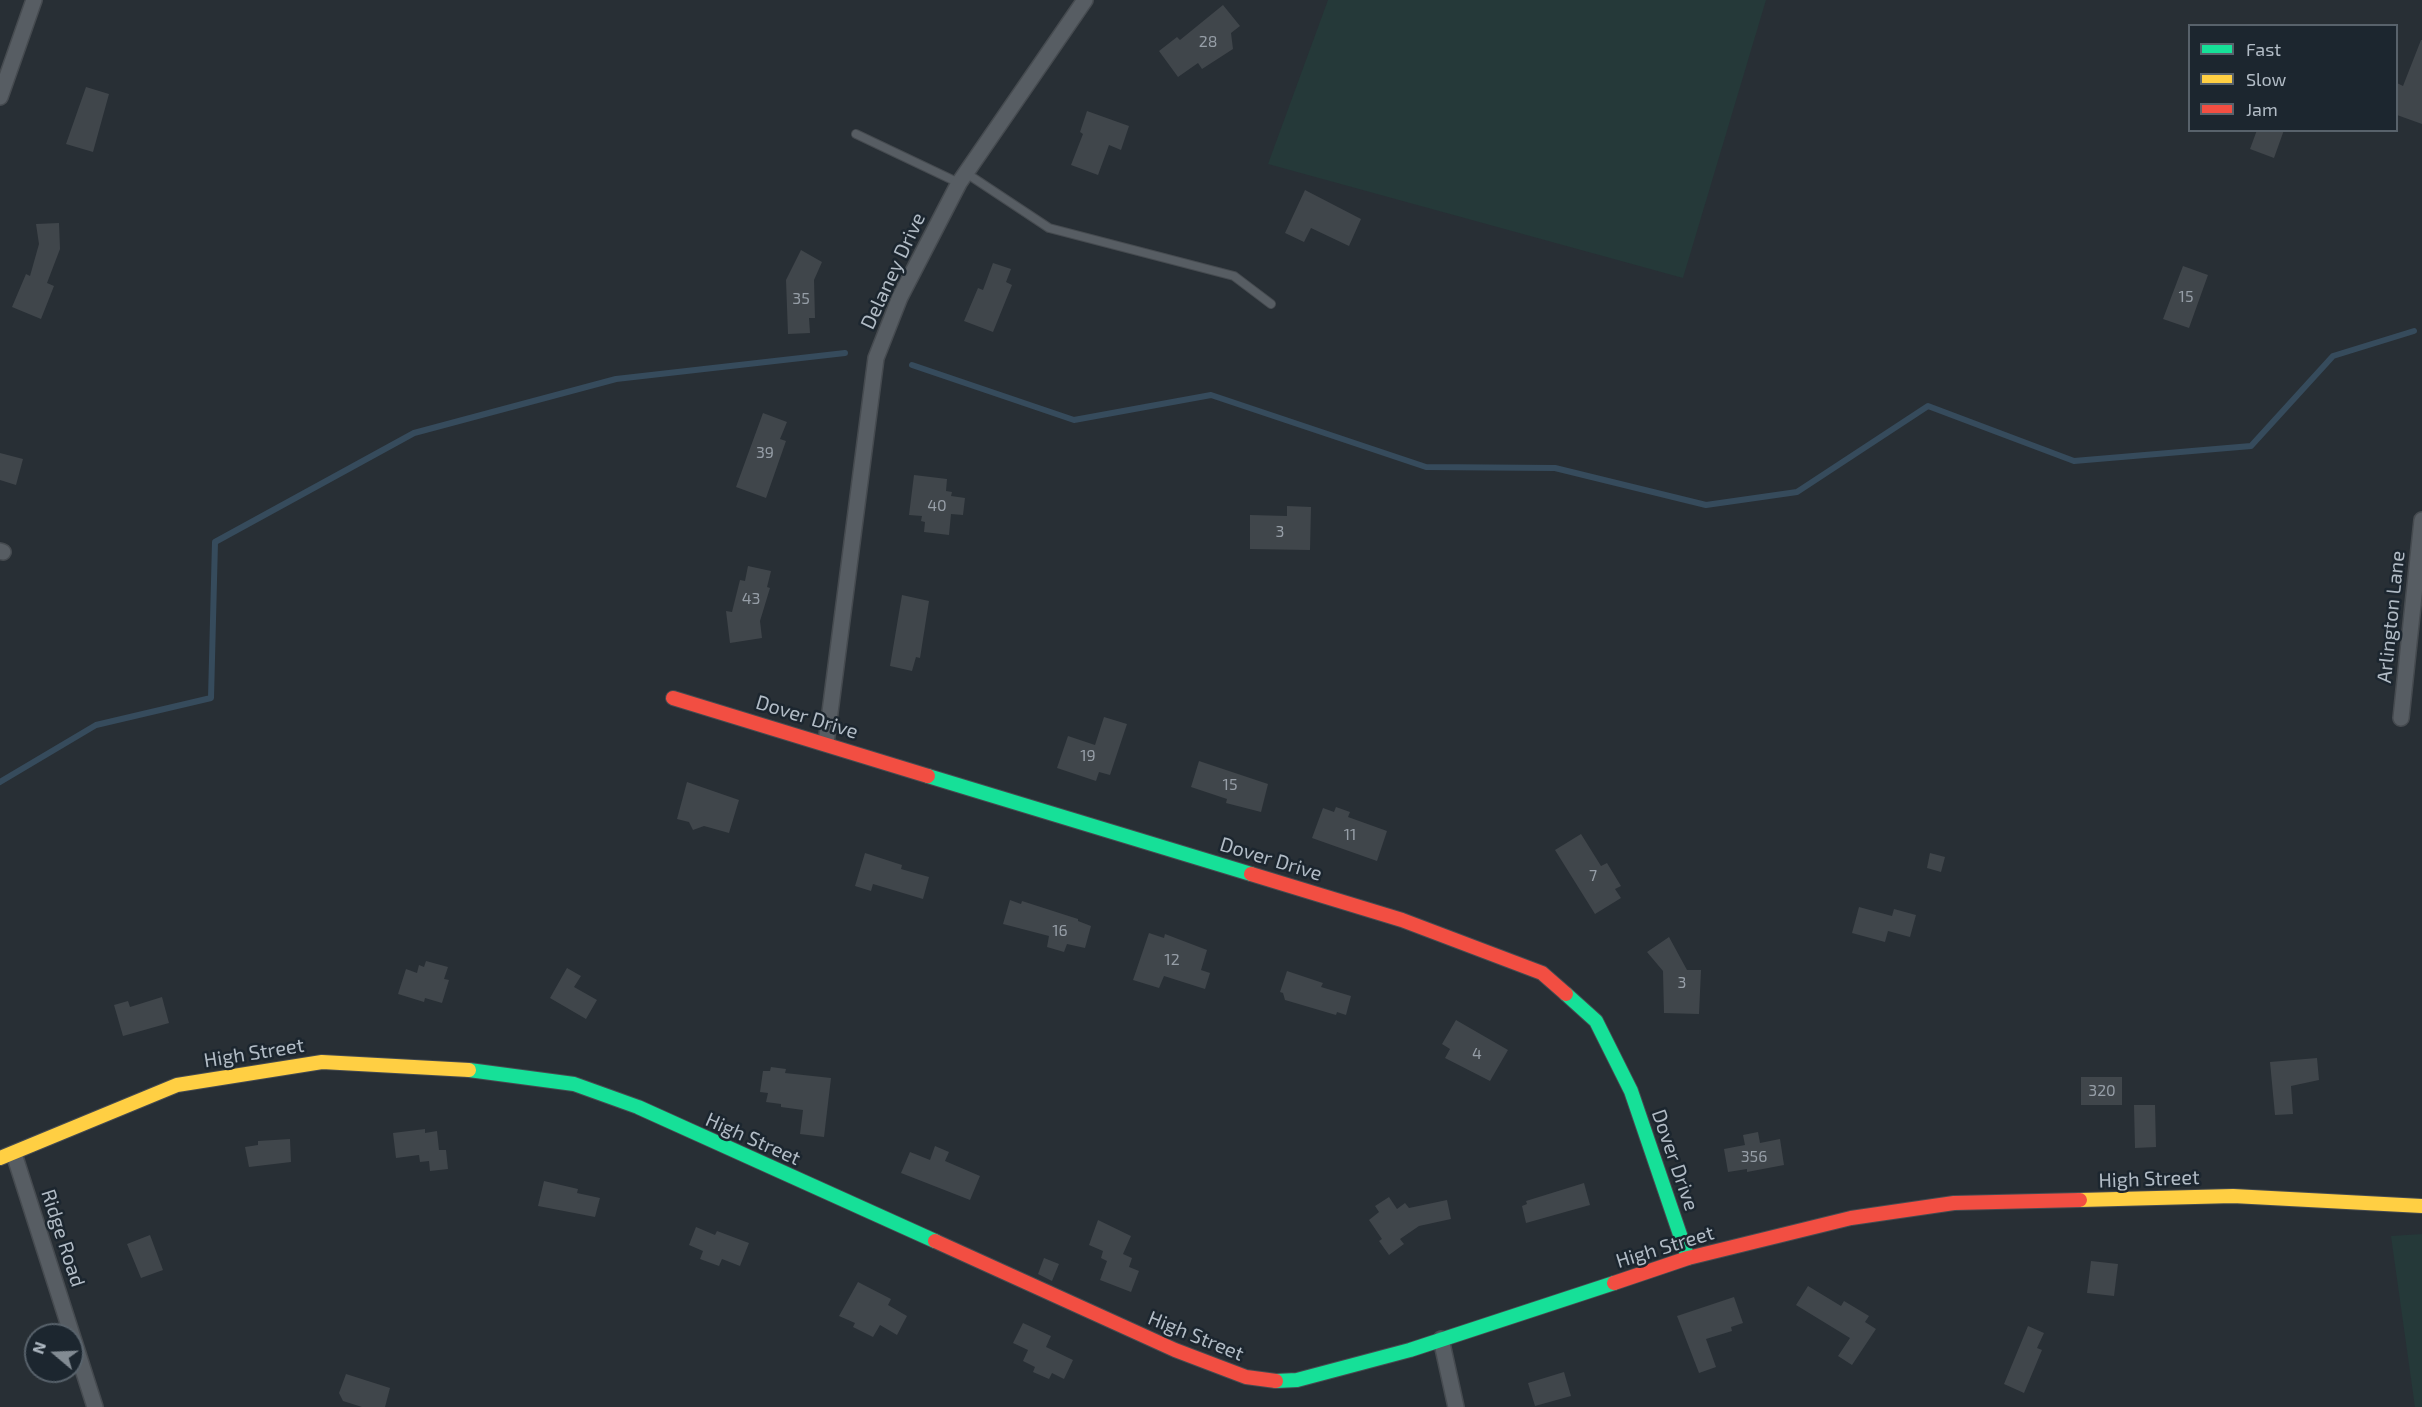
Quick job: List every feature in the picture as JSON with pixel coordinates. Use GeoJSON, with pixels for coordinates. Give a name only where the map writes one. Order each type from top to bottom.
{"type":"FeatureCollection","features":[{"type":"Feature","properties":{"kind":"street"},"geometry":{"type":"LineString","coordinates":[[0,97],[34,0]]}},
{"type":"Feature","properties":{"kind":"street","name":"Delaney Drive"},"geometry":{"type":"LineString","coordinates":[[826,743],[876,358],[900,297],[962,178],[1085,0]]}},
{"type":"Feature","properties":{"kind":"street","name":"Arlington Lane"},"geometry":{"type":"LineString","coordinates":[[2401,718],[2422,520]]}},
{"type":"Feature","properties":{"kind":"street","name":"Dover Drive"},"geometry":{"type":"LineString","coordinates":[[673,698],[1402,920],[1542,973],[1596,1021],[1631,1091],[1688,1258]]}},
{"type":"Feature","properties":{"kind":"street","name":"High Street"},"geometry":{"type":"LineString","coordinates":[[7,1156],[177,1085],[322,1062],[472,1070],[574,1084],[621,1100],[1175,1350],[1246,1377],[1269,1381],[1297,1380],[1441,1339],[1688,1258],[1851,1218],[1954,1203],[2233,1196],[2422,1206]]}},
{"type":"Feature","properties":{"kind":"street","name":"Ridge Road"},"geometry":{"type":"LineString","coordinates":[[7,1156],[68,1323]]}},
{"type":"Feature","properties":{"kind":"street"},"geometry":{"type":"LineString","coordinates":[[1441,1339],[1456,1407]]}},
{"type":"Feature","properties":{"kind":"street","name":"Ridge Road"},"geometry":{"type":"LineString","coordinates":[[84,1373],[95,1407]]}},
{"type":"Feature","properties":{"kind":"lane"},"geometry":{"type":"LineString","coordinates":[[856,134],[962,178],[1048,228],[1234,276],[1271,304]]}},
{"type":"Feature","properties":{"kind":"green space"},"geometry":{"type":"Polygon","coordinates":[[[1328,0],[1766,0],[1683,278],[1268,164],[1328,0]]]}},
{"type":"Feature","properties":{"kind":"green space"},"geometry":{"type":"Polygon","coordinates":[[[2422,1234],[2422,1407],[2415,1407],[2391,1236],[2422,1234]]]}},
{"type":"Feature","properties":{"kind":"building"},"geometry":{"type":"Polygon","coordinates":[[[1223,5],[1240,26],[1231,33],[1233,49],[1202,69],[1198,63],[1178,77],[1159,51],[1177,37],[1180,40],[1223,5]]]}},
{"type":"Feature","properties":{"kind":"building"},"geometry":{"type":"Polygon","coordinates":[[[2422,40],[2422,124],[2398,115],[2398,84],[2403,86],[2422,40]]]}},
{"type":"Feature","properties":{"kind":"building"},"geometry":{"type":"Polygon","coordinates":[[[86,87],[109,94],[93,152],[66,144],[86,87]]]}},
{"type":"Feature","properties":{"kind":"building"},"geometry":{"type":"Polygon","coordinates":[[[1087,111],[1129,126],[1121,150],[1109,145],[1098,175],[1071,165],[1083,134],[1080,132],[1087,111]]]}},
{"type":"Feature","properties":{"kind":"building"},"geometry":{"type":"Polygon","coordinates":[[[2256,132],[2283,132],[2274,158],[2250,149],[2256,132]]]}},
{"type":"Feature","properties":{"kind":"building"},"geometry":{"type":"Polygon","coordinates":[[[1305,190],[1361,219],[1349,246],[1311,228],[1304,242],[1285,233],[1305,190]]]}},
{"type":"Feature","properties":{"kind":"building"},"geometry":{"type":"Polygon","coordinates":[[[59,223],[60,249],[47,283],[54,286],[41,319],[12,307],[26,274],[30,276],[39,244],[36,224],[59,223]]]}},
{"type":"Feature","properties":{"kind":"building"},"geometry":{"type":"Polygon","coordinates":[[[801,250],[822,262],[814,280],[815,318],[809,318],[810,333],[788,334],[786,280],[801,250]]]}},
{"type":"Feature","properties":{"kind":"building"},"geometry":{"type":"Polygon","coordinates":[[[993,263],[1011,269],[1006,282],[1012,285],[993,332],[964,321],[978,288],[983,290],[993,263]]]}},
{"type":"Feature","properties":{"kind":"building"},"geometry":{"type":"Polygon","coordinates":[[[2183,266],[2208,275],[2189,328],[2163,319],[2183,266]]]}},
{"type":"Feature","properties":{"kind":"building"},"geometry":{"type":"Polygon","coordinates":[[[763,413],[787,422],[780,439],[786,441],[766,498],[736,487],[763,413]]]}},
{"type":"Feature","properties":{"kind":"building"},"geometry":{"type":"Polygon","coordinates":[[[0,453],[23,459],[16,485],[0,480],[0,453]]]}},
{"type":"Feature","properties":{"kind":"building"},"geometry":{"type":"Polygon","coordinates":[[[914,475],[947,479],[946,491],[952,492],[951,496],[965,498],[963,515],[951,514],[949,535],[924,532],[925,522],[921,521],[922,516],[909,515],[914,475]]]}},
{"type":"Feature","properties":{"kind":"building"},"geometry":{"type":"Polygon","coordinates":[[[1287,506],[1311,507],[1310,550],[1250,549],[1250,515],[1287,516],[1287,506]]]}},
{"type":"Feature","properties":{"kind":"building"},"geometry":{"type":"Polygon","coordinates":[[[748,566],[771,571],[767,587],[770,588],[760,621],[762,638],[730,643],[726,611],[732,612],[740,580],[745,581],[748,566]]]}},
{"type":"Feature","properties":{"kind":"building"},"geometry":{"type":"Polygon","coordinates":[[[902,595],[929,601],[920,658],[916,657],[912,671],[890,666],[902,595]]]}},
{"type":"Feature","properties":{"kind":"building"},"geometry":{"type":"Polygon","coordinates":[[[1104,717],[1127,724],[1110,775],[1099,772],[1096,781],[1057,768],[1068,736],[1095,745],[1104,717]]]}},
{"type":"Feature","properties":{"kind":"building"},"geometry":{"type":"Polygon","coordinates":[[[1199,761],[1268,784],[1261,812],[1226,803],[1227,799],[1191,787],[1199,761]]]}},
{"type":"Feature","properties":{"kind":"building"},"geometry":{"type":"Polygon","coordinates":[[[687,782],[739,800],[729,833],[704,826],[693,830],[689,822],[677,819],[687,782]]]}},
{"type":"Feature","properties":{"kind":"building"},"geometry":{"type":"Polygon","coordinates":[[[1336,807],[1350,812],[1348,817],[1387,831],[1377,861],[1312,838],[1323,808],[1334,812],[1336,807]]]}},
{"type":"Feature","properties":{"kind":"building"},"geometry":{"type":"Polygon","coordinates":[[[1581,834],[1601,866],[1607,863],[1621,886],[1615,889],[1621,898],[1595,914],[1555,850],[1581,834]]]}},
{"type":"Feature","properties":{"kind":"building"},"geometry":{"type":"Polygon","coordinates":[[[865,853],[902,865],[901,869],[929,877],[923,899],[873,884],[871,891],[855,886],[865,853]]]}},
{"type":"Feature","properties":{"kind":"building"},"geometry":{"type":"Polygon","coordinates":[[[1930,853],[1945,857],[1941,872],[1927,868],[1930,853]]]}},
{"type":"Feature","properties":{"kind":"building"},"geometry":{"type":"Polygon","coordinates":[[[1010,900],[1021,904],[1022,901],[1078,919],[1091,926],[1085,948],[1067,944],[1064,952],[1047,947],[1049,936],[1003,924],[1010,900]]]}},
{"type":"Feature","properties":{"kind":"building"},"geometry":{"type":"Polygon","coordinates":[[[1859,907],[1892,916],[1894,909],[1916,915],[1910,937],[1888,931],[1885,942],[1852,933],[1859,907]]]}},
{"type":"Feature","properties":{"kind":"building"},"geometry":{"type":"Polygon","coordinates":[[[1149,933],[1164,938],[1165,934],[1207,950],[1201,970],[1210,973],[1205,989],[1164,976],[1159,988],[1133,980],[1149,933]]]}},
{"type":"Feature","properties":{"kind":"building"},"geometry":{"type":"Polygon","coordinates":[[[1669,937],[1687,970],[1701,970],[1699,1014],[1664,1013],[1663,971],[1647,952],[1669,937]]]}},
{"type":"Feature","properties":{"kind":"building"},"geometry":{"type":"Polygon","coordinates":[[[426,961],[448,967],[444,979],[449,980],[442,1003],[425,998],[424,1002],[398,994],[406,969],[417,973],[419,965],[424,967],[426,961]]]}},
{"type":"Feature","properties":{"kind":"building"},"geometry":{"type":"Polygon","coordinates":[[[567,968],[581,976],[574,987],[597,1000],[586,1019],[550,998],[567,968]]]}},
{"type":"Feature","properties":{"kind":"building"},"geometry":{"type":"Polygon","coordinates":[[[1287,971],[1323,983],[1321,987],[1351,996],[1346,1015],[1337,1012],[1336,1015],[1285,1000],[1283,993],[1280,992],[1287,971]]]}},
{"type":"Feature","properties":{"kind":"building"},"geometry":{"type":"Polygon","coordinates":[[[162,997],[169,1023],[123,1036],[114,1005],[128,1001],[130,1007],[162,997]]]}},
{"type":"Feature","properties":{"kind":"building"},"geometry":{"type":"Polygon","coordinates":[[[1456,1020],[1508,1050],[1490,1081],[1445,1058],[1450,1049],[1442,1044],[1456,1020]]]}},
{"type":"Feature","properties":{"kind":"building"},"geometry":{"type":"Polygon","coordinates":[[[2317,1058],[2319,1080],[2291,1086],[2293,1114],[2275,1115],[2270,1062],[2317,1058]]]}},
{"type":"Feature","properties":{"kind":"building"},"geometry":{"type":"Polygon","coordinates":[[[771,1067],[786,1069],[785,1073],[831,1078],[824,1137],[800,1134],[803,1110],[766,1102],[768,1093],[760,1092],[763,1071],[770,1071],[771,1067]]]}},
{"type":"Feature","properties":{"kind":"building"},"geometry":{"type":"Polygon","coordinates":[[[2081,1077],[2122,1077],[2122,1105],[2081,1105],[2081,1077]]]}},
{"type":"Feature","properties":{"kind":"building"},"geometry":{"type":"Polygon","coordinates":[[[2134,1105],[2155,1105],[2156,1147],[2135,1148],[2134,1105]]]}},
{"type":"Feature","properties":{"kind":"building"},"geometry":{"type":"Polygon","coordinates":[[[425,1129],[425,1133],[437,1131],[439,1150],[446,1150],[448,1169],[430,1171],[429,1161],[420,1162],[419,1155],[396,1158],[393,1133],[425,1129]]]}},
{"type":"Feature","properties":{"kind":"building"},"geometry":{"type":"Polygon","coordinates":[[[1758,1132],[1760,1143],[1780,1139],[1784,1165],[1747,1172],[1747,1169],[1728,1172],[1724,1149],[1745,1145],[1743,1135],[1758,1132]]]}},
{"type":"Feature","properties":{"kind":"building"},"geometry":{"type":"Polygon","coordinates":[[[290,1139],[291,1162],[249,1167],[245,1147],[258,1145],[258,1141],[290,1139]]]}},
{"type":"Feature","properties":{"kind":"building"},"geometry":{"type":"Polygon","coordinates":[[[935,1146],[949,1152],[945,1161],[980,1176],[970,1200],[901,1173],[910,1152],[930,1160],[935,1146]]]}},
{"type":"Feature","properties":{"kind":"building"},"geometry":{"type":"Polygon","coordinates":[[[544,1181],[578,1189],[577,1193],[600,1198],[595,1217],[538,1206],[544,1181]]]}},
{"type":"Feature","properties":{"kind":"building"},"geometry":{"type":"Polygon","coordinates":[[[1584,1183],[1590,1205],[1526,1223],[1522,1206],[1527,1204],[1526,1201],[1584,1183]]]}},
{"type":"Feature","properties":{"kind":"building"},"geometry":{"type":"Polygon","coordinates":[[[1389,1197],[1397,1209],[1405,1203],[1409,1208],[1447,1200],[1451,1219],[1419,1226],[1400,1239],[1404,1244],[1389,1255],[1379,1241],[1382,1239],[1369,1220],[1379,1212],[1375,1206],[1389,1197]]]}},
{"type":"Feature","properties":{"kind":"building"},"geometry":{"type":"Polygon","coordinates":[[[1098,1220],[1131,1236],[1123,1254],[1132,1258],[1129,1267],[1139,1271],[1131,1292],[1100,1280],[1107,1261],[1101,1258],[1103,1251],[1089,1245],[1098,1220]]]}},
{"type":"Feature","properties":{"kind":"building"},"geometry":{"type":"Polygon","coordinates":[[[696,1227],[715,1235],[717,1231],[749,1243],[740,1266],[722,1259],[719,1266],[700,1259],[703,1251],[689,1245],[696,1227]]]}},
{"type":"Feature","properties":{"kind":"building"},"geometry":{"type":"Polygon","coordinates":[[[150,1235],[163,1270],[141,1278],[127,1244],[150,1235]]]}},
{"type":"Feature","properties":{"kind":"building"},"geometry":{"type":"Polygon","coordinates":[[[1044,1258],[1059,1264],[1052,1281],[1038,1274],[1044,1258]]]}},
{"type":"Feature","properties":{"kind":"building"},"geometry":{"type":"Polygon","coordinates":[[[2091,1261],[2118,1264],[2114,1296],[2087,1293],[2091,1261]]]}},
{"type":"Feature","properties":{"kind":"building"},"geometry":{"type":"Polygon","coordinates":[[[858,1282],[891,1299],[888,1305],[907,1316],[897,1335],[880,1325],[873,1337],[853,1327],[855,1323],[839,1316],[858,1282]]]}},
{"type":"Feature","properties":{"kind":"building"},"geometry":{"type":"Polygon","coordinates":[[[1808,1286],[1841,1306],[1844,1301],[1869,1316],[1865,1322],[1876,1329],[1852,1365],[1838,1356],[1850,1338],[1796,1305],[1808,1286]]]}},
{"type":"Feature","properties":{"kind":"building"},"geometry":{"type":"Polygon","coordinates":[[[1734,1297],[1743,1323],[1731,1327],[1732,1331],[1706,1339],[1716,1367],[1699,1373],[1677,1316],[1734,1297]]]}},
{"type":"Feature","properties":{"kind":"building"},"geometry":{"type":"Polygon","coordinates":[[[1023,1323],[1051,1336],[1046,1347],[1073,1360],[1064,1379],[1052,1373],[1049,1379],[1033,1372],[1035,1367],[1023,1361],[1028,1350],[1013,1343],[1023,1323]]]}},
{"type":"Feature","properties":{"kind":"building"},"geometry":{"type":"Polygon","coordinates":[[[2028,1326],[2044,1333],[2037,1348],[2042,1350],[2024,1393],[2004,1384],[2028,1326]]]}},
{"type":"Feature","properties":{"kind":"building"},"geometry":{"type":"Polygon","coordinates":[[[1564,1372],[1571,1396],[1535,1406],[1528,1383],[1564,1372]]]}},
{"type":"Feature","properties":{"kind":"building"},"geometry":{"type":"Polygon","coordinates":[[[346,1374],[390,1388],[385,1407],[362,1407],[343,1401],[339,1393],[346,1374]]]}},
{"type":"Feature","properties":{"kind":"waterway"},"geometry":{"type":"LineString","coordinates":[[912,365],[1074,420],[1211,395],[1426,467],[1555,468],[1706,505],[1797,492],[1928,406],[2074,461],[2251,446],[2333,356],[2414,331]]}},
{"type":"Feature","properties":{"kind":"waterway"},"geometry":{"type":"LineString","coordinates":[[0,782],[96,725],[211,698],[215,542],[414,433],[616,379],[845,353]]}},
{"type":"Feature","properties":{"kind":"traffic: fast"},"geometry":{"type":"LineString","coordinates":[[928,776],[1251,874]]}},
{"type":"Feature","properties":{"kind":"traffic: fast"},"geometry":{"type":"LineString","coordinates":[[1566,994],[1596,1021],[1631,1091],[1688,1258]]}},
{"type":"Feature","properties":{"kind":"traffic: fast"},"geometry":{"type":"LineString","coordinates":[[469,1070],[574,1084],[638,1107],[935,1241]]}},
{"type":"Feature","properties":{"kind":"traffic: fast"},"geometry":{"type":"LineString","coordinates":[[1276,1381],[1297,1380],[1410,1350],[1614,1283]]}},
{"type":"Feature","properties":{"kind":"traffic: slow"},"geometry":{"type":"LineString","coordinates":[[0,1158],[177,1085],[322,1062],[469,1070]]}},
{"type":"Feature","properties":{"kind":"traffic: slow"},"geometry":{"type":"LineString","coordinates":[[2080,1200],[2233,1196],[2422,1206]]}},
{"type":"Feature","properties":{"kind":"traffic: jam"},"geometry":{"type":"LineString","coordinates":[[673,698],[928,776]]}},
{"type":"Feature","properties":{"kind":"traffic: jam"},"geometry":{"type":"LineString","coordinates":[[1251,874],[1402,920],[1542,973],[1566,994]]}},
{"type":"Feature","properties":{"kind":"traffic: jam"},"geometry":{"type":"LineString","coordinates":[[1614,1283],[1688,1258],[1851,1218],[1954,1203],[2080,1200]]}},
{"type":"Feature","properties":{"kind":"traffic: jam"},"geometry":{"type":"LineString","coordinates":[[935,1241],[1175,1350],[1246,1377],[1276,1381]]}}]}
